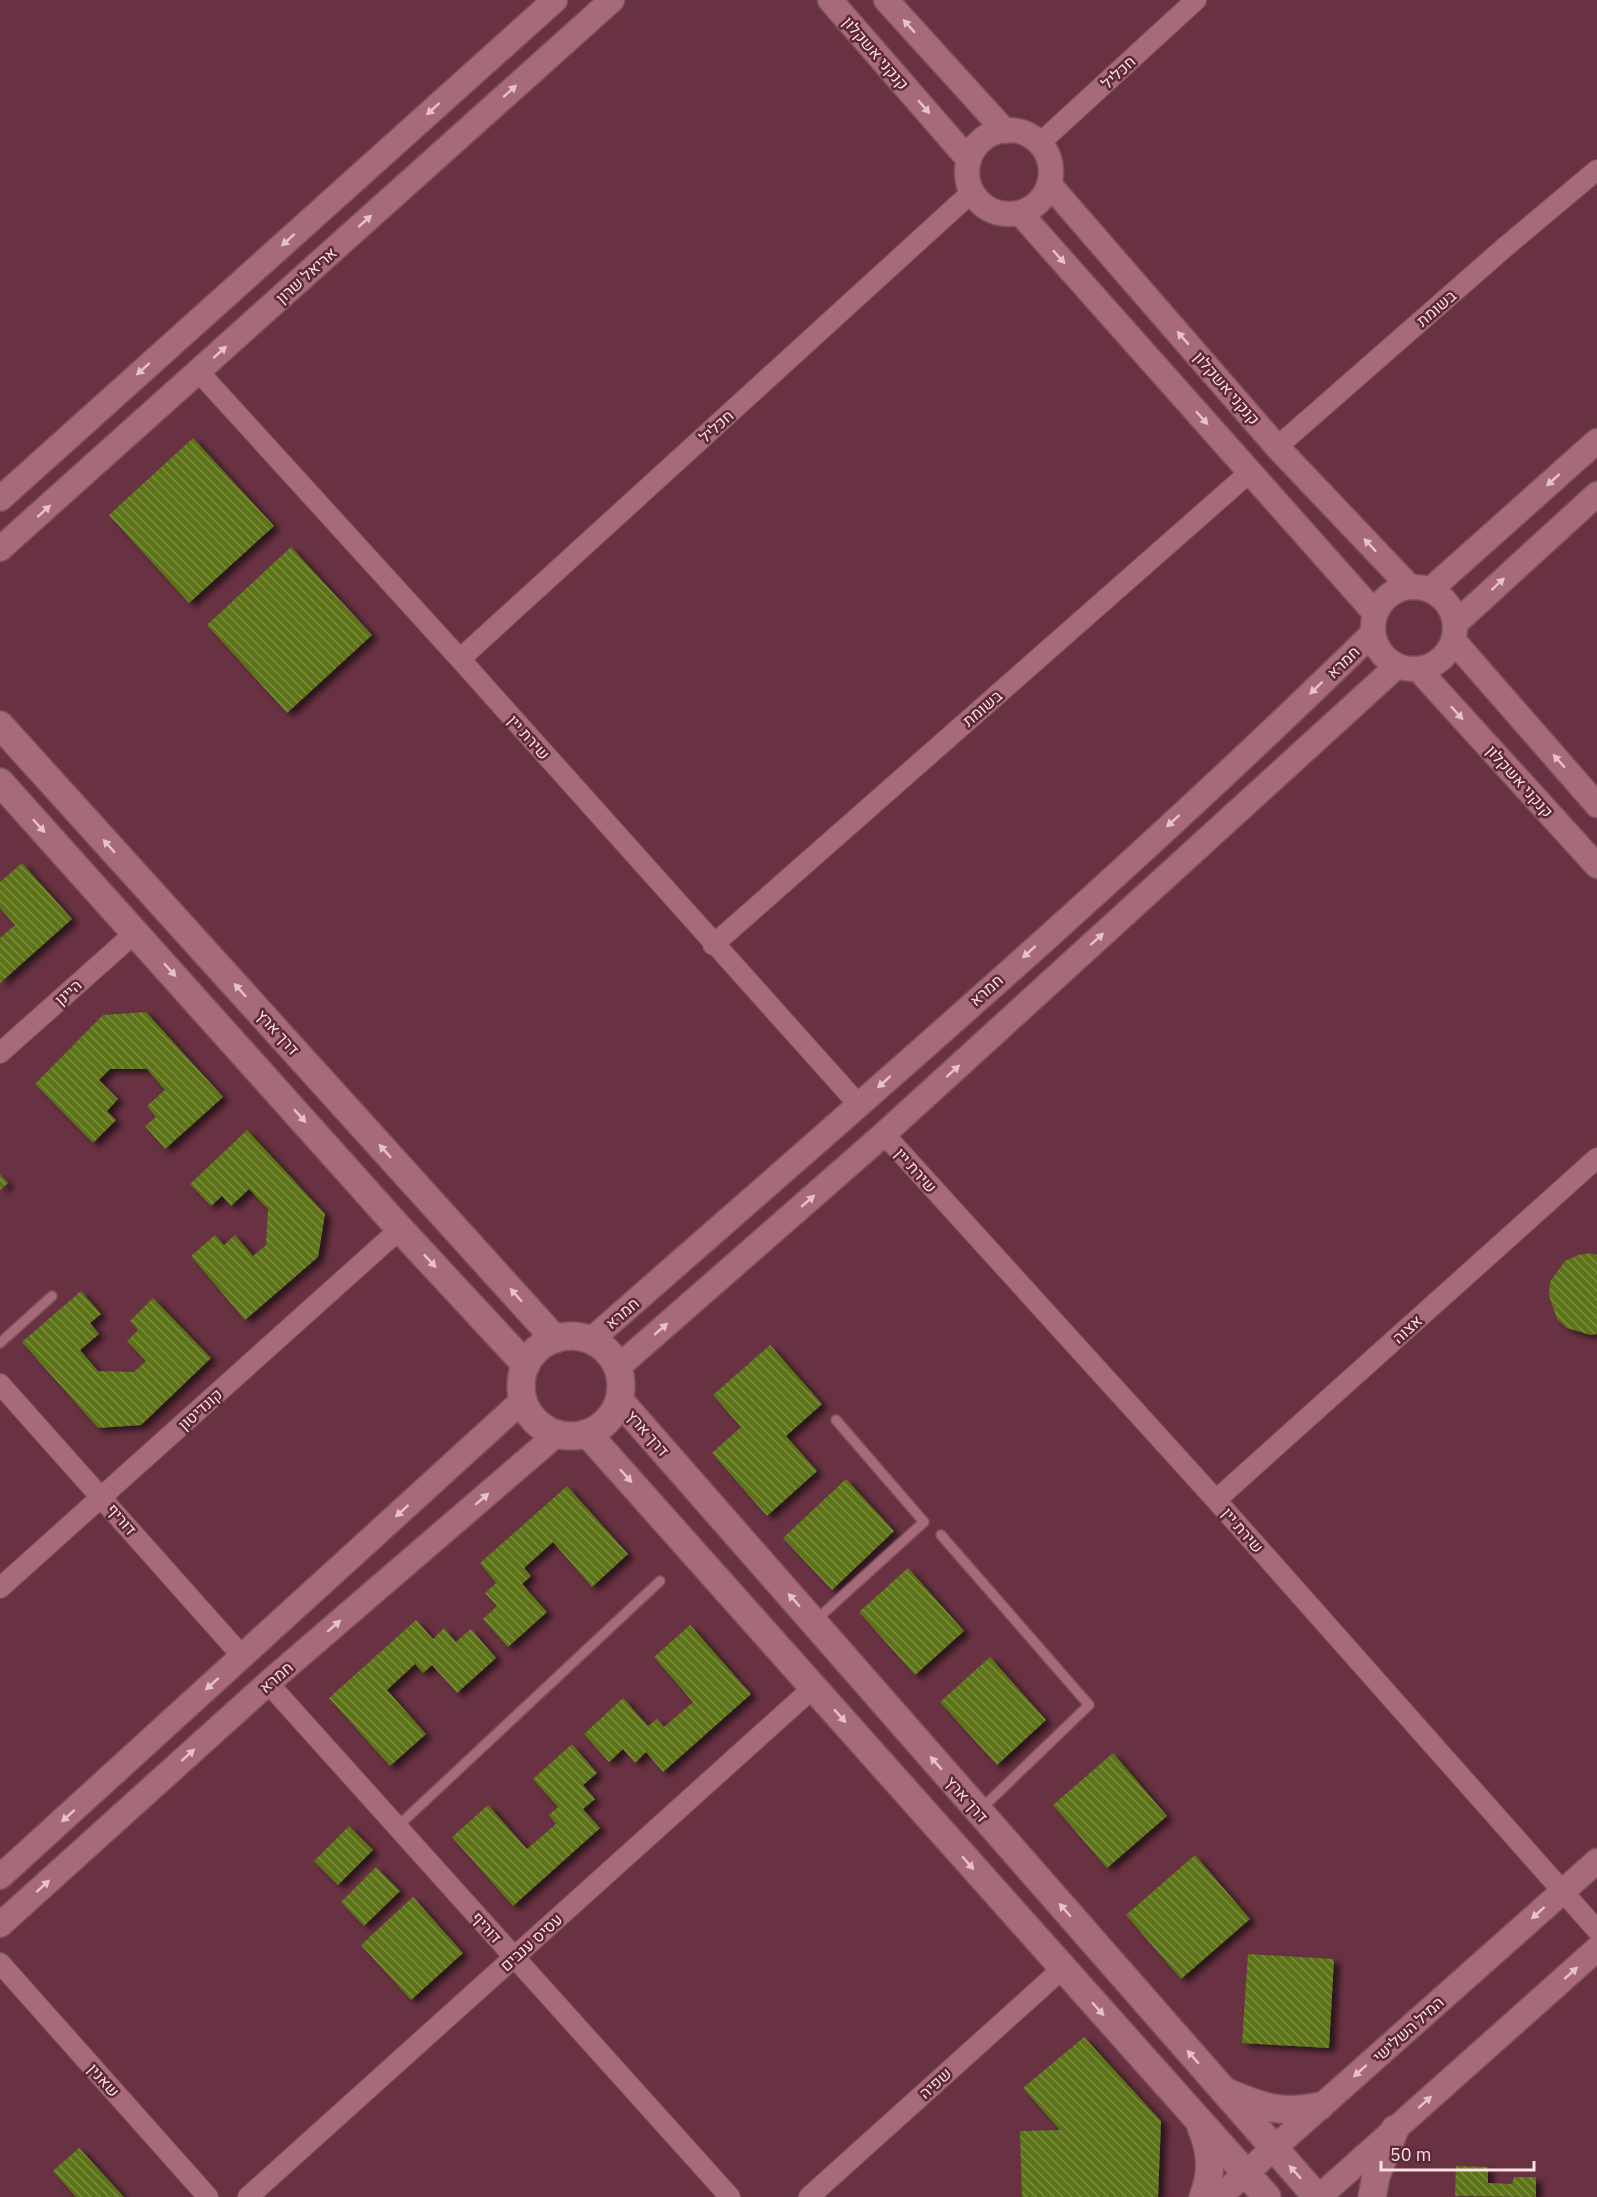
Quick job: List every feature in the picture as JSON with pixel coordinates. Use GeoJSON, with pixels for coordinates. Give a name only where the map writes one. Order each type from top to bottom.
{"type":"FeatureCollection","features":[{"type":"Feature","properties":{"kind":"main road","name":"דרך ארץ"},"geometry":{"type":"LineString","coordinates":[[0,725],[555,1339]]}},
{"type":"Feature","properties":{"kind":"main road"},"geometry":{"type":"LineString","coordinates":[[0,782],[400,1229],[526,1365]]}},
{"type":"Feature","properties":{"kind":"main road"},"geometry":{"type":"LineString","coordinates":[[579,1336],[591,1340],[611,1356],[617,1368],[620,1378],[619,1400],[606,1420],[587,1433],[557,1434],[542,1427],[531,1415],[523,1400],[521,1389],[526,1365],[538,1349],[555,1339],[579,1336]]}},
{"type":"Feature","properties":{"kind":"main road","name":"דרך ארץ"},"geometry":{"type":"LineString","coordinates":[[619,1400],[1318,2197]]}},
{"type":"Feature","properties":{"kind":"main road"},"geometry":{"type":"LineString","coordinates":[[587,1433],[1267,2197]]}},
{"type":"Feature","properties":{"kind":"main road"},"geometry":{"type":"LineString","coordinates":[[1223,2091],[1262,2107],[1293,2112],[1320,2106]]}},
{"type":"Feature","properties":{"kind":"main road"},"geometry":{"type":"LineString","coordinates":[[1199,2120],[1208,2145],[1211,2166],[1203,2197]]}},
{"type":"Feature","properties":{"kind":"main road"},"geometry":{"type":"LineString","coordinates":[[1372,2197],[1376,2176],[1395,2129]]}},
{"type":"Feature","properties":{"kind":"street"},"geometry":{"type":"LineString","coordinates":[[0,499],[555,0]]}},
{"type":"Feature","properties":{"kind":"street","name":"אריאל שרון"},"geometry":{"type":"LineString","coordinates":[[0,549],[612,0]]}},
{"type":"Feature","properties":{"kind":"street","name":"קנקני אשקלון"},"geometry":{"type":"LineString","coordinates":[[830,0],[969,160]]}},
{"type":"Feature","properties":{"kind":"street"},"geometry":{"type":"LineString","coordinates":[[886,0],[1005,131]]}},
{"type":"Feature","properties":{"kind":"street","name":"חכליל"},"geometry":{"type":"LineString","coordinates":[[1040,143],[1196,0]]}},
{"type":"Feature","properties":{"kind":"street"},"geometry":{"type":"LineString","coordinates":[[1005,131],[1018,131],[1040,143],[1050,163],[1049,184],[1038,203],[1020,213],[1006,214],[993,211],[981,203],[972,192],[968,171],[969,160],[983,140],[1005,131]]}},
{"type":"Feature","properties":{"kind":"street","name":"בשומת"},"geometry":{"type":"LineString","coordinates":[[1277,447],[1504,248],[1597,170]]}},
{"type":"Feature","properties":{"kind":"street","name":"קנקני אשקלון"},"geometry":{"type":"LineString","coordinates":[[1049,184],[1277,447],[1420,589]]}},
{"type":"Feature","properties":{"kind":"street","name":"חכליל"},"geometry":{"type":"LineString","coordinates":[[460,659],[972,192]]}},
{"type":"Feature","properties":{"kind":"street"},"geometry":{"type":"LineString","coordinates":[[1020,213],[1250,472],[1374,623],[1381,653],[1408,668]]}},
{"type":"Feature","properties":{"kind":"street","name":"שירת יין"},"geometry":{"type":"LineString","coordinates":[[198,371],[460,659],[713,945],[859,1105]]}},
{"type":"Feature","properties":{"kind":"street"},"geometry":{"type":"LineString","coordinates":[[1374,623],[1389,596],[1420,589],[1597,441]]}},
{"type":"Feature","properties":{"kind":"street","name":"בשומת"},"geometry":{"type":"LineString","coordinates":[[713,945],[1250,472]]}},
{"type":"Feature","properties":{"kind":"street"},"geometry":{"type":"LineString","coordinates":[[617,1368],[1408,668],[1440,660],[1454,632],[1597,494]]}},
{"type":"Feature","properties":{"kind":"street"},"geometry":{"type":"LineString","coordinates":[[1420,589],[1447,603],[1454,632],[1597,805]]}},
{"type":"Feature","properties":{"kind":"street","name":"חמרא"},"geometry":{"type":"LineString","coordinates":[[591,1340],[859,1105],[1269,735],[1374,623]]}},
{"type":"Feature","properties":{"kind":"street","name":"קנקני אשקלון"},"geometry":{"type":"LineString","coordinates":[[1408,668],[1597,866]]}},
{"type":"Feature","properties":{"kind":"street","name":"היינן"},"geometry":{"type":"LineString","coordinates":[[0,1053],[136,932]]}},
{"type":"Feature","properties":{"kind":"street","name":"שירת יין"},"geometry":{"type":"LineString","coordinates":[[884,1134],[1216,1500],[1597,1930]]}},
{"type":"Feature","properties":{"kind":"street","name":"אצוה"},"geometry":{"type":"LineString","coordinates":[[1216,1500],[1597,1158]]}},
{"type":"Feature","properties":{"kind":"street","name":"קונדיטון"},"geometry":{"type":"LineString","coordinates":[[0,1588],[400,1229]]}},
{"type":"Feature","properties":{"kind":"street","name":"דוריף"},"geometry":{"type":"LineString","coordinates":[[0,1383],[242,1656]]}},
{"type":"Feature","properties":{"kind":"street"},"geometry":{"type":"LineString","coordinates":[[0,1877],[523,1400]]}},
{"type":"Feature","properties":{"kind":"street","name":"חמרא"},"geometry":{"type":"LineString","coordinates":[[0,1925],[268,1683],[557,1434]]}},
{"type":"Feature","properties":{"kind":"street","name":"דוריף"},"geometry":{"type":"LineString","coordinates":[[268,1683],[730,2197]]}},
{"type":"Feature","properties":{"kind":"street","name":"עסיס ענבים"},"geometry":{"type":"LineString","coordinates":[[248,2197],[814,1687]]}},
{"type":"Feature","properties":{"kind":"street","name":"המיל השלישי"},"geometry":{"type":"LineString","coordinates":[[1219,2197],[1597,1861]]}},
{"type":"Feature","properties":{"kind":"street"},"geometry":{"type":"LineString","coordinates":[[1318,2197],[1597,1949]]}},
{"type":"Feature","properties":{"kind":"street","name":"שאנין"},"geometry":{"type":"LineString","coordinates":[[0,1963],[208,2197]]}},
{"type":"Feature","properties":{"kind":"street","name":"שפיה"},"geometry":{"type":"LineString","coordinates":[[809,2197],[1062,1969]]}},
{"type":"Feature","properties":{"kind":"lane"},"geometry":{"type":"LineString","coordinates":[[0,1343],[52,1296]]}},
{"type":"Feature","properties":{"kind":"lane"},"geometry":{"type":"LineString","coordinates":[[813,1623],[924,1522],[836,1420]]}},
{"type":"Feature","properties":{"kind":"lane"},"geometry":{"type":"LineString","coordinates":[[941,1534],[1089,1705],[978,1811]]}},
{"type":"Feature","properties":{"kind":"lane"},"geometry":{"type":"LineString","coordinates":[[397,1827],[660,1581]]}},
{"type":"Feature","properties":{"kind":"building"},"geometry":{"type":"Polygon","coordinates":[[[193,438],[274,526],[189,603],[109,515],[193,438]]]}},
{"type":"Feature","properties":{"kind":"building"},"geometry":{"type":"Polygon","coordinates":[[[291,547],[372,635],[287,713],[207,625],[291,547]]]}},
{"type":"Feature","properties":{"kind":"building"},"geometry":{"type":"Polygon","coordinates":[[[22,863],[72,919],[0,983],[0,938],[15,925],[0,908],[0,882],[22,863]]]}},
{"type":"Feature","properties":{"kind":"building"},"geometry":{"type":"Polygon","coordinates":[[[146,1012],[223,1097],[165,1149],[145,1126],[156,1117],[147,1106],[165,1090],[147,1069],[110,1069],[99,1080],[118,1099],[107,1111],[116,1120],[93,1143],[35,1084],[103,1015],[146,1012]]]}},
{"type":"Feature","properties":{"kind":"building"},"geometry":{"type":"Polygon","coordinates":[[[247,1130],[325,1214],[318,1257],[245,1320],[191,1256],[215,1235],[224,1245],[235,1235],[253,1256],[266,1245],[268,1209],[249,1189],[231,1206],[222,1196],[211,1206],[190,1184],[247,1130]]]}},
{"type":"Feature","properties":{"kind":"building"},"geometry":{"type":"Polygon","coordinates":[[[0,1174],[8,1183],[0,1190],[0,1174]]]}},
{"type":"Feature","properties":{"kind":"building"},"geometry":{"type":"Polygon","coordinates":[[[1591,1253],[1597,1255],[1597,1334],[1591,1335],[1567,1328],[1557,1319],[1549,1295],[1550,1282],[1565,1261],[1578,1255],[1591,1253]]]}},
{"type":"Feature","properties":{"kind":"building"},"geometry":{"type":"Polygon","coordinates":[[[81,1291],[101,1314],[90,1323],[99,1334],[80,1350],[98,1371],[134,1372],[146,1361],[127,1341],[138,1330],[130,1321],[153,1298],[211,1358],[141,1425],[98,1428],[22,1342],[81,1291]]]}},
{"type":"Feature","properties":{"kind":"building"},"geometry":{"type":"Polygon","coordinates":[[[770,1345],[822,1404],[786,1436],[817,1471],[767,1516],[712,1453],[741,1427],[713,1395],[770,1345]]]}},
{"type":"Feature","properties":{"kind":"building"},"geometry":{"type":"Polygon","coordinates":[[[846,1479],[894,1531],[832,1590],[783,1538],[846,1479]]]}},
{"type":"Feature","properties":{"kind":"building"},"geometry":{"type":"Polygon","coordinates":[[[567,1486],[628,1554],[592,1587],[553,1542],[524,1568],[531,1576],[522,1584],[547,1612],[508,1647],[483,1619],[497,1606],[485,1593],[496,1583],[480,1563],[567,1486]]]}},
{"type":"Feature","properties":{"kind":"building"},"geometry":{"type":"Polygon","coordinates":[[[908,1568],[964,1631],[915,1675],[859,1612],[908,1568]]]}},
{"type":"Feature","properties":{"kind":"building"},"geometry":{"type":"Polygon","coordinates":[[[416,1620],[433,1639],[444,1628],[456,1642],[471,1629],[496,1658],[457,1693],[432,1665],[423,1673],[415,1664],[387,1690],[426,1734],[390,1766],[329,1698],[416,1620]]]}},
{"type":"Feature","properties":{"kind":"building"},"geometry":{"type":"Polygon","coordinates":[[[690,1625],[751,1694],[663,1772],[646,1752],[635,1763],[623,1749],[609,1762],[584,1734],[623,1698],[648,1726],[657,1719],[664,1727],[693,1702],[654,1657],[690,1625]]]}},
{"type":"Feature","properties":{"kind":"building"},"geometry":{"type":"Polygon","coordinates":[[[990,1657],[1046,1720],[997,1765],[940,1702],[990,1657]]]}},
{"type":"Feature","properties":{"kind":"building"},"geometry":{"type":"Polygon","coordinates":[[[572,1744],[597,1773],[583,1785],[595,1799],[583,1809],[600,1828],[513,1906],[452,1837],[488,1805],[527,1849],[556,1824],[549,1815],[558,1807],[533,1779],[572,1744]]]}},
{"type":"Feature","properties":{"kind":"building"},"geometry":{"type":"Polygon","coordinates":[[[1113,1753],[1167,1816],[1107,1868],[1053,1805],[1113,1753]]]}},
{"type":"Feature","properties":{"kind":"building"},"geometry":{"type":"Polygon","coordinates":[[[349,1826],[373,1850],[338,1885],[314,1861],[349,1826]]]}},
{"type":"Feature","properties":{"kind":"building"},"geometry":{"type":"Polygon","coordinates":[[[1195,1855],[1250,1919],[1181,1979],[1126,1915],[1195,1855]]]}},
{"type":"Feature","properties":{"kind":"building"},"geometry":{"type":"Polygon","coordinates":[[[376,1867],[400,1891],[364,1926],[341,1902],[376,1867]]]}},
{"type":"Feature","properties":{"kind":"building"},"geometry":{"type":"Polygon","coordinates":[[[413,1897],[463,1953],[411,2000],[361,1945],[413,1897]]]}},
{"type":"Feature","properties":{"kind":"building"},"geometry":{"type":"Polygon","coordinates":[[[1248,1954],[1334,1959],[1329,2048],[1242,2043],[1248,1954]]]}},
{"type":"Feature","properties":{"kind":"building"},"geometry":{"type":"Polygon","coordinates":[[[1084,2037],[1161,2121],[1158,2197],[1022,2197],[1020,2131],[1060,2130],[1023,2088],[1084,2037]]]}},
{"type":"Feature","properties":{"kind":"building"},"geometry":{"type":"Polygon","coordinates":[[[79,2148],[124,2197],[76,2197],[53,2171],[79,2148]]]}},
{"type":"Feature","properties":{"kind":"building"},"geometry":{"type":"Polygon","coordinates":[[[1456,2166],[1488,2167],[1488,2183],[1512,2184],[1514,2177],[1536,2177],[1536,2197],[1455,2196],[1456,2166]]]}}]}
